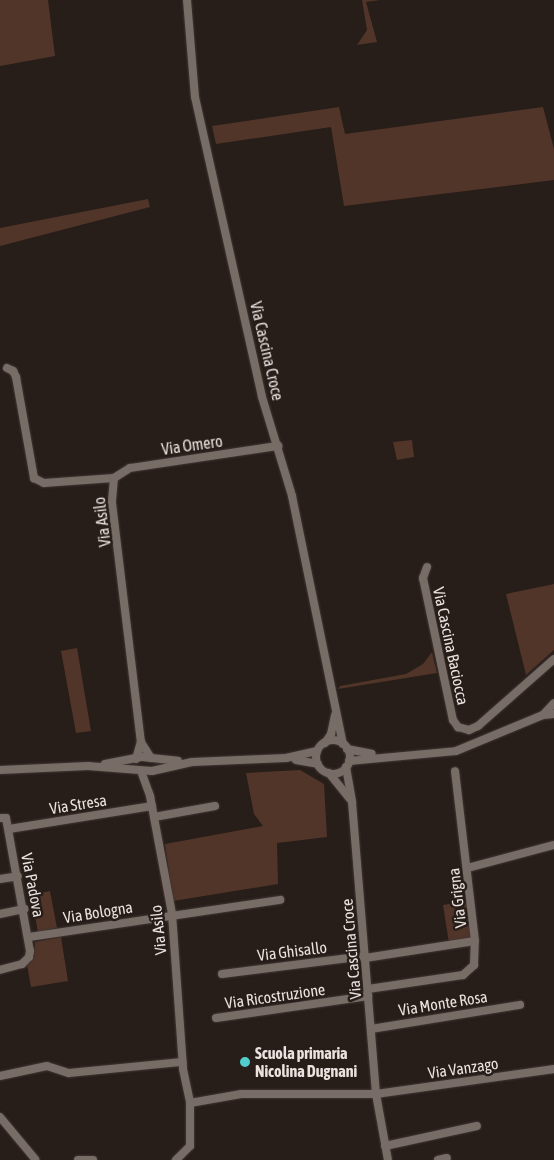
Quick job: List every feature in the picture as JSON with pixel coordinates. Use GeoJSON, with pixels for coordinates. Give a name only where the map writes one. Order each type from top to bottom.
{"type":"FeatureCollection","features":[{"type":"Feature","properties":{"kind":"street","name":"Via Cascina Croce"},"geometry":{"type":"LineString","coordinates":[[187,0],[195,97],[254,363],[292,496],[345,747]]}},
{"type":"Feature","properties":{"kind":"street"},"geometry":{"type":"LineString","coordinates":[[7,368],[13,371],[16,377],[34,478],[44,483],[114,478]]}},
{"type":"Feature","properties":{"kind":"street","name":"Via Omero"},"geometry":{"type":"LineString","coordinates":[[114,478],[130,468],[278,446]]}},
{"type":"Feature","properties":{"kind":"street","name":"Via Asilo"},"geometry":{"type":"LineString","coordinates":[[114,478],[112,503],[141,742],[136,759]]}},
{"type":"Feature","properties":{"kind":"street","name":"Via Cascina Baciocca"},"geometry":{"type":"LineString","coordinates":[[427,567],[422,578],[453,720],[458,727],[469,730],[478,726],[554,658]]}},
{"type":"Feature","properties":{"kind":"street"},"geometry":{"type":"LineString","coordinates":[[542,715],[554,703]]}},
{"type":"Feature","properties":{"kind":"street","name":"Via Cascina Croce"},"geometry":{"type":"LineString","coordinates":[[325,742],[334,724],[335,706]]}},
{"type":"Feature","properties":{"kind":"street"},"geometry":{"type":"LineString","coordinates":[[329,773],[339,773],[348,764],[384,755],[456,751],[542,715],[554,714]]}},
{"type":"Feature","properties":{"kind":"street"},"geometry":{"type":"LineString","coordinates":[[0,770],[88,766],[151,758],[192,762],[286,758],[317,751],[325,742],[334,741],[345,747],[384,755]]}},
{"type":"Feature","properties":{"kind":"street","name":"Via Asilo"},"geometry":{"type":"LineString","coordinates":[[141,742],[151,758]]}},
{"type":"Feature","properties":{"kind":"street"},"geometry":{"type":"LineString","coordinates":[[345,747],[348,764]]}},
{"type":"Feature","properties":{"kind":"street"},"geometry":{"type":"LineString","coordinates":[[317,751],[318,764]]}},
{"type":"Feature","properties":{"kind":"street"},"geometry":{"type":"LineString","coordinates":[[286,758],[318,764],[329,773],[352,802]]}},
{"type":"Feature","properties":{"kind":"street"},"geometry":{"type":"LineString","coordinates":[[88,766],[141,771],[156,770],[192,762]]}},
{"type":"Feature","properties":{"kind":"street","name":"Via Cascina Croce"},"geometry":{"type":"LineString","coordinates":[[348,764],[376,1094],[388,1160]]}},
{"type":"Feature","properties":{"kind":"street","name":"Via Asilo"},"geometry":{"type":"LineString","coordinates":[[150,796],[151,779],[156,770]]}},
{"type":"Feature","properties":{"kind":"street","name":"Via Asilo"},"geometry":{"type":"LineString","coordinates":[[141,771],[150,796],[172,914],[182,1062],[190,1103],[190,1146],[176,1160]]}},
{"type":"Feature","properties":{"kind":"street","name":"Via Grigna"},"geometry":{"type":"LineString","coordinates":[[365,957],[475,941],[455,771]]}},
{"type":"Feature","properties":{"kind":"street","name":"Via Stresa"},"geometry":{"type":"LineString","coordinates":[[8,829],[152,806]]}},
{"type":"Feature","properties":{"kind":"street"},"geometry":{"type":"LineString","coordinates":[[154,817],[215,806]]}},
{"type":"Feature","properties":{"kind":"street","name":"Via Padova"},"geometry":{"type":"LineString","coordinates":[[0,970],[22,964],[29,957],[29,937],[18,876],[8,829],[3,818]]}},
{"type":"Feature","properties":{"kind":"street"},"geometry":{"type":"LineString","coordinates":[[467,868],[554,845]]}},
{"type":"Feature","properties":{"kind":"street"},"geometry":{"type":"LineString","coordinates":[[0,879],[18,876]]}},
{"type":"Feature","properties":{"kind":"street","name":"Via Bologna"},"geometry":{"type":"LineString","coordinates":[[29,937],[172,914],[280,900]]}},
{"type":"Feature","properties":{"kind":"street"},"geometry":{"type":"LineString","coordinates":[[0,914],[24,909]]}},
{"type":"Feature","properties":{"kind":"street","name":"Via Ricostruzione"},"geometry":{"type":"LineString","coordinates":[[216,1018],[463,975],[474,965],[475,941]]}},
{"type":"Feature","properties":{"kind":"street","name":"Via Ghisallo"},"geometry":{"type":"LineString","coordinates":[[222,974],[365,957]]}},
{"type":"Feature","properties":{"kind":"street","name":"Via Monte Rosa"},"geometry":{"type":"LineString","coordinates":[[371,1029],[520,1005]]}},
{"type":"Feature","properties":{"kind":"street"},"geometry":{"type":"LineString","coordinates":[[0,1076],[47,1066],[71,1073],[182,1062]]}},
{"type":"Feature","properties":{"kind":"street","name":"Via Vanzago"},"geometry":{"type":"LineString","coordinates":[[190,1103],[241,1094],[376,1094],[554,1069]]}},
{"type":"Feature","properties":{"kind":"street"},"geometry":{"type":"LineString","coordinates":[[0,1117],[36,1160]]}},
{"type":"Feature","properties":{"kind":"street"},"geometry":{"type":"LineString","coordinates":[[385,1146],[477,1126]]}},
{"type":"Feature","properties":{"kind":"street"},"geometry":{"type":"LineString","coordinates":[[438,1160],[447,1158]]}},
{"type":"Feature","properties":{"kind":"street"},"geometry":{"type":"LineString","coordinates":[[26,1160],[36,1160]]}},
{"type":"Feature","properties":{"kind":"street"},"geometry":{"type":"LineString","coordinates":[[78,1160],[93,1160]]}},
{"type":"Feature","properties":{"kind":"shaded area"},"geometry":{"type":"Polygon","coordinates":[[[0,0],[48,0],[55,56],[0,66],[0,0]]]}},
{"type":"Feature","properties":{"kind":"shaded area"},"geometry":{"type":"Polygon","coordinates":[[[362,0],[380,0],[366,2],[377,42],[357,45],[367,30],[362,0]]]}},
{"type":"Feature","properties":{"kind":"shaded area"},"geometry":{"type":"Polygon","coordinates":[[[339,107],[345,134],[543,107],[554,149],[554,180],[344,206],[331,127],[216,144],[212,126],[339,107]]]}},
{"type":"Feature","properties":{"kind":"shaded area"},"geometry":{"type":"Polygon","coordinates":[[[148,199],[150,207],[0,246],[0,228],[148,199]]]}},
{"type":"Feature","properties":{"kind":"shaded area"},"geometry":{"type":"Polygon","coordinates":[[[412,440],[414,457],[397,460],[393,442],[412,440]]]}},
{"type":"Feature","properties":{"kind":"shaded area"},"geometry":{"type":"Polygon","coordinates":[[[554,584],[554,650],[526,675],[506,594],[554,584]]]}},
{"type":"Feature","properties":{"kind":"shaded area"},"geometry":{"type":"Polygon","coordinates":[[[77,648],[91,731],[76,733],[61,651],[77,648]]]}},
{"type":"Feature","properties":{"kind":"shaded area"},"geometry":{"type":"Polygon","coordinates":[[[432,652],[437,673],[338,689],[340,686],[406,674],[423,664],[432,652]]]}},
{"type":"Feature","properties":{"kind":"shaded area"},"geometry":{"type":"Polygon","coordinates":[[[300,770],[324,784],[327,837],[277,843],[278,884],[173,901],[165,844],[263,826],[254,814],[246,773],[300,770]]]}},
{"type":"Feature","properties":{"kind":"shaded area"},"geometry":{"type":"Polygon","coordinates":[[[50,891],[57,928],[38,932],[31,895],[50,891]]]}},
{"type":"Feature","properties":{"kind":"shaded area"},"geometry":{"type":"Polygon","coordinates":[[[467,901],[471,937],[469,940],[449,943],[443,905],[467,901]]]}},
{"type":"Feature","properties":{"kind":"shaded area"},"geometry":{"type":"Polygon","coordinates":[[[61,937],[68,981],[31,987],[27,965],[34,957],[35,942],[61,937]]]}},
{"type":"Feature","properties":{"kind":"place","name":"Scuola primaria Nicolina Dugnani"},"geometry":{"type":"Point","coordinates":[245,1062]}}]}
